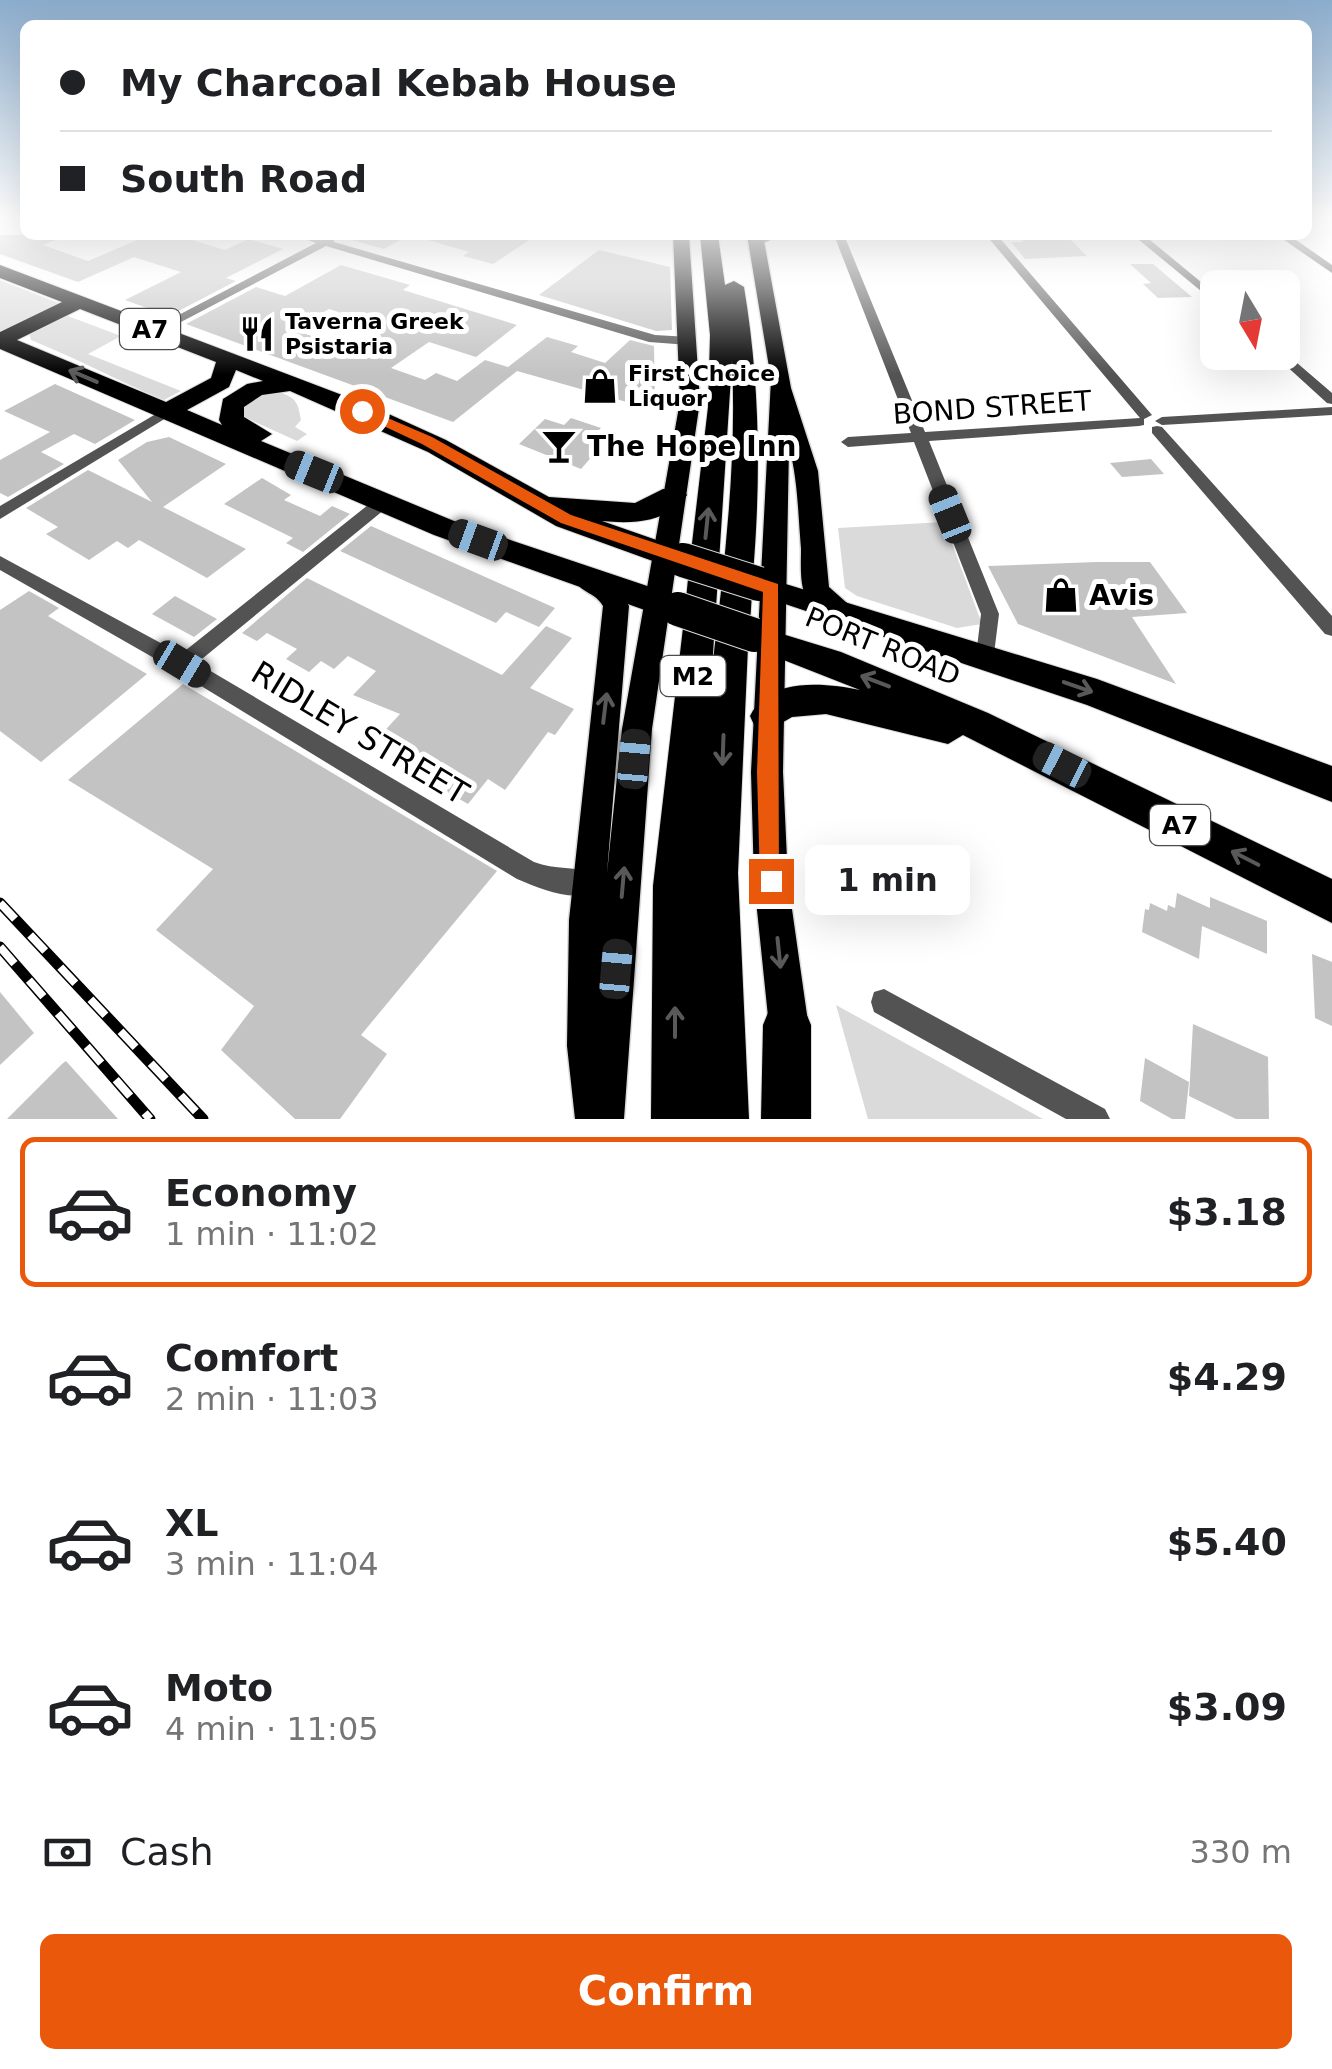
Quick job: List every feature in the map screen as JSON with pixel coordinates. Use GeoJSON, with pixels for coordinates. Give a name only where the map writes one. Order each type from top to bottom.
{"type":"FeatureCollection","features":[{"type":"Feature","properties":{"kind":"highway","name":"M2"},"geometry":{"type":"LineString","coordinates":[[676,1119],[674,886],[720,407],[721,335],[713,270]]}},
{"type":"Feature","properties":{"kind":"highway","name":"M2"},"geometry":{"type":"LineString","coordinates":[[724,1119],[718,918],[724,728],[740,555],[748,392],[746,270]]}},
{"type":"Feature","properties":{"kind":"highway","name":"PORT ROAD"},"geometry":{"type":"LineString","coordinates":[[0,271],[427,440],[566,519],[986,656],[1332,784]]}},
{"type":"Feature","properties":{"kind":"highway"},"geometry":{"type":"LineString","coordinates":[[0,340],[81,301]]}},
{"type":"Feature","properties":{"kind":"highway","name":"PORT ROAD"},"geometry":{"type":"LineString","coordinates":[[0,340],[346,486],[580,578],[762,638],[910,695],[1029,748],[1332,902]]}},
{"type":"Feature","properties":{"kind":"highway"},"geometry":{"type":"LineString","coordinates":[[166,412],[221,382],[228,361]]}},
{"type":"Feature","properties":{"kind":"highway"},"geometry":{"type":"LineString","coordinates":[[291,384],[249,391],[232,404],[229,417],[242,428],[306,453],[346,486]]}},
{"type":"Feature","properties":{"kind":"highway"},"geometry":{"type":"LineString","coordinates":[[526,499],[636,512],[659,507],[673,495]]}},
{"type":"Feature","properties":{"kind":"highway"},"geometry":{"type":"LineString","coordinates":[[768,716],[786,700],[822,700],[1029,748]]}},
{"type":"Feature","properties":{"kind":"highway"},"geometry":{"type":"LineString","coordinates":[[786,1119],[787,1025]]}},
{"type":"Feature","properties":{"kind":"main road"},"geometry":{"type":"LineString","coordinates":[[603,1119],[637,729],[667,606],[673,557],[673,495],[690,401],[683,270]]}},
{"type":"Feature","properties":{"kind":"main road"},"geometry":{"type":"LineString","coordinates":[[754,270],[780,379],[808,471],[816,589],[823,599],[843,610]]}},
{"type":"Feature","properties":{"kind":"main road"},"geometry":{"type":"LineString","coordinates":[[780,379],[762,638],[768,716],[771,881],[787,1025],[812,1119]]}},
{"type":"Feature","properties":{"kind":"main road"},"geometry":{"type":"LineString","coordinates":[[580,578],[608,591],[616,606],[588,883],[584,1018],[594,1119]]}},
{"type":"Feature","properties":{"kind":"street"},"geometry":{"type":"LineString","coordinates":[[154,331],[271,270]]}},
{"type":"Feature","properties":{"kind":"street"},"geometry":{"type":"LineString","coordinates":[[421,270],[654,339],[689,342]]}},
{"type":"Feature","properties":{"kind":"street"},"geometry":{"type":"LineString","coordinates":[[853,270],[990,614],[986,656]]}},
{"type":"Feature","properties":{"kind":"street"},"geometry":{"type":"LineString","coordinates":[[1021,270],[1332,629]]}},
{"type":"Feature","properties":{"kind":"street"},"geometry":{"type":"LineString","coordinates":[[1180,270],[1200,287]]}},
{"type":"Feature","properties":{"kind":"street"},"geometry":{"type":"LineString","coordinates":[[1297,370],[1332,400]]}},
{"type":"Feature","properties":{"kind":"street"},"geometry":{"type":"LineString","coordinates":[[0,512],[166,412]]}},
{"type":"Feature","properties":{"kind":"street","name":"BOND STREET"},"geometry":{"type":"LineString","coordinates":[[848,442],[1332,412]]}},
{"type":"Feature","properties":{"kind":"street"},"geometry":{"type":"LineString","coordinates":[[182,664],[384,501]]}},
{"type":"Feature","properties":{"kind":"street","name":"RIDLEY STREET"},"geometry":{"type":"LineString","coordinates":[[0,562],[182,664],[526,871],[546,880],[588,883]]}},
{"type":"Feature","properties":{"kind":"street"},"geometry":{"type":"LineString","coordinates":[[884,1002],[1095,1119]]}},
{"type":"Feature","properties":{"kind":"shaded area"},"geometry":{"type":"Polygon","coordinates":[[[0,280],[61,304],[0,331],[0,280]]]}},
{"type":"Feature","properties":{"kind":"shaded area"},"geometry":{"type":"Polygon","coordinates":[[[60,313],[121,336],[88,354],[181,391],[164,400],[31,340],[29,332],[60,313]]]}},
{"type":"Feature","properties":{"kind":"shaded area"},"geometry":{"type":"Polygon","coordinates":[[[279,392],[297,405],[301,420],[295,427],[307,434],[297,441],[240,415],[239,407],[253,395],[279,392]]]}},
{"type":"Feature","properties":{"kind":"shaded area"},"geometry":{"type":"Polygon","coordinates":[[[944,522],[982,624],[957,628],[857,596],[845,588],[838,528],[944,522]]]}},
{"type":"Feature","properties":{"kind":"shaded area"},"geometry":{"type":"Polygon","coordinates":[[[836,1005],[1043,1119],[868,1119],[836,1005]]]}},
{"type":"Feature","properties":{"kind":"building"},"geometry":{"type":"Polygon","coordinates":[[[45,270],[104,270],[78,282],[45,270]]]}},
{"type":"Feature","properties":{"kind":"building"},"geometry":{"type":"Polygon","coordinates":[[[175,270],[241,270],[226,278],[236,281],[169,316],[125,300],[181,272],[175,270]]]}},
{"type":"Feature","properties":{"kind":"building"},"geometry":{"type":"Polygon","coordinates":[[[332,270],[359,270],[410,285],[403,290],[517,325],[476,357],[429,342],[391,368],[425,380],[436,373],[457,381],[485,360],[508,367],[547,337],[578,346],[571,352],[605,363],[630,340],[654,346],[655,410],[517,371],[453,422],[186,324],[256,287],[285,296],[332,270]],[[329,309],[293,330],[353,349],[387,328],[329,309]]]}},
{"type":"Feature","properties":{"kind":"building"},"geometry":{"type":"Polygon","coordinates":[[[572,270],[670,270],[672,330],[656,331],[539,295],[572,270]]]}},
{"type":"Feature","properties":{"kind":"building"},"geometry":{"type":"Polygon","coordinates":[[[1137,270],[1160,270],[1192,297],[1158,298],[1143,284],[1151,283],[1137,270]]]}},
{"type":"Feature","properties":{"kind":"building"},"geometry":{"type":"Polygon","coordinates":[[[55,384],[135,420],[95,444],[74,434],[41,452],[64,464],[8,497],[0,493],[0,460],[50,432],[4,411],[55,384]]]}},
{"type":"Feature","properties":{"kind":"building"},"geometry":{"type":"Polygon","coordinates":[[[571,418],[601,428],[587,442],[601,446],[581,469],[519,444],[545,419],[564,425],[571,418]]]}},
{"type":"Feature","properties":{"kind":"building"},"geometry":{"type":"Polygon","coordinates":[[[169,437],[226,464],[163,507],[246,549],[207,578],[139,540],[128,548],[117,541],[89,560],[46,534],[58,527],[26,508],[88,470],[152,502],[118,460],[147,442],[169,437]]]}},
{"type":"Feature","properties":{"kind":"building"},"geometry":{"type":"Polygon","coordinates":[[[1151,459],[1164,474],[1122,477],[1110,463],[1151,459]]]}},
{"type":"Feature","properties":{"kind":"building"},"geometry":{"type":"Polygon","coordinates":[[[262,478],[291,495],[284,500],[320,516],[332,506],[350,514],[303,552],[286,543],[293,538],[224,504],[262,478]]]}},
{"type":"Feature","properties":{"kind":"building"},"geometry":{"type":"Polygon","coordinates":[[[371,526],[555,608],[539,627],[506,612],[496,623],[340,551],[371,526]]]}},
{"type":"Feature","properties":{"kind":"building","name":"Avis"},"geometry":{"type":"Polygon","coordinates":[[[1150,562],[1187,613],[1132,617],[1176,684],[1018,624],[988,566],[1150,562]]]}},
{"type":"Feature","properties":{"kind":"building"},"geometry":{"type":"Polygon","coordinates":[[[307,578],[502,675],[546,626],[572,638],[530,688],[574,709],[555,735],[548,732],[505,790],[488,779],[468,804],[402,766],[410,756],[378,738],[400,714],[353,695],[376,671],[348,656],[334,669],[321,661],[309,672],[286,659],[297,649],[267,633],[257,641],[242,633],[307,578]]]}},
{"type":"Feature","properties":{"kind":"building"},"geometry":{"type":"Polygon","coordinates":[[[29,591],[59,608],[48,616],[147,674],[41,762],[0,731],[0,610],[29,591]]]}},
{"type":"Feature","properties":{"kind":"building"},"geometry":{"type":"Polygon","coordinates":[[[175,596],[217,619],[194,637],[152,614],[175,596]]]}},
{"type":"Feature","properties":{"kind":"building"},"geometry":{"type":"Polygon","coordinates":[[[183,684],[497,871],[361,1035],[387,1054],[340,1119],[295,1119],[221,1050],[254,1006],[156,930],[213,869],[68,780],[183,684]]]}},
{"type":"Feature","properties":{"kind":"building"},"geometry":{"type":"Polygon","coordinates":[[[1177,893],[1210,908],[1210,897],[1267,921],[1267,954],[1202,926],[1199,959],[1142,932],[1145,909],[1149,910],[1150,903],[1167,911],[1168,905],[1175,908],[1177,893]]]}},
{"type":"Feature","properties":{"kind":"building"},"geometry":{"type":"Polygon","coordinates":[[[1312,954],[1332,962],[1332,1026],[1315,1018],[1312,954]]]}},
{"type":"Feature","properties":{"kind":"building"},"geometry":{"type":"Polygon","coordinates":[[[0,992],[34,1033],[0,1065],[0,992]]]}},
{"type":"Feature","properties":{"kind":"building"},"geometry":{"type":"Polygon","coordinates":[[[1193,1024],[1268,1057],[1269,1119],[1236,1119],[1189,1096],[1193,1024]]]}},
{"type":"Feature","properties":{"kind":"building"},"geometry":{"type":"Polygon","coordinates":[[[1145,1058],[1189,1082],[1185,1119],[1172,1119],[1140,1101],[1145,1058]]]}},
{"type":"Feature","properties":{"kind":"building"},"geometry":{"type":"Polygon","coordinates":[[[66,1061],[118,1119],[7,1119],[62,1064],[66,1061]]]}},
{"type":"Feature","properties":{"kind":"railway"},"geometry":{"type":"LineString","coordinates":[[0,903],[203,1119]]}},
{"type":"Feature","properties":{"kind":"railway"},"geometry":{"type":"LineString","coordinates":[[0,947],[150,1119]]}},
{"type":"Feature","properties":{"kind":"place","name":"Taverna Greek Psistaria"},"geometry":{"type":"Point","coordinates":[257,334]}},
{"type":"Feature","properties":{"kind":"place","name":"First Choice Liquor"},"geometry":{"type":"Point","coordinates":[600,386]}},
{"type":"Feature","properties":{"kind":"place","name":"The Hope Inn"},"geometry":{"type":"Point","coordinates":[559,446]}},
{"type":"Feature","properties":{"kind":"place","name":"Avis"},"geometry":{"type":"Point","coordinates":[1061,595]}},
{"type":"Feature","properties":{"kind":"route"},"geometry":{"type":"LineString","coordinates":[[362,411],[427,440],[566,519],[772,588],[767,772],[771,881]]}}]}
